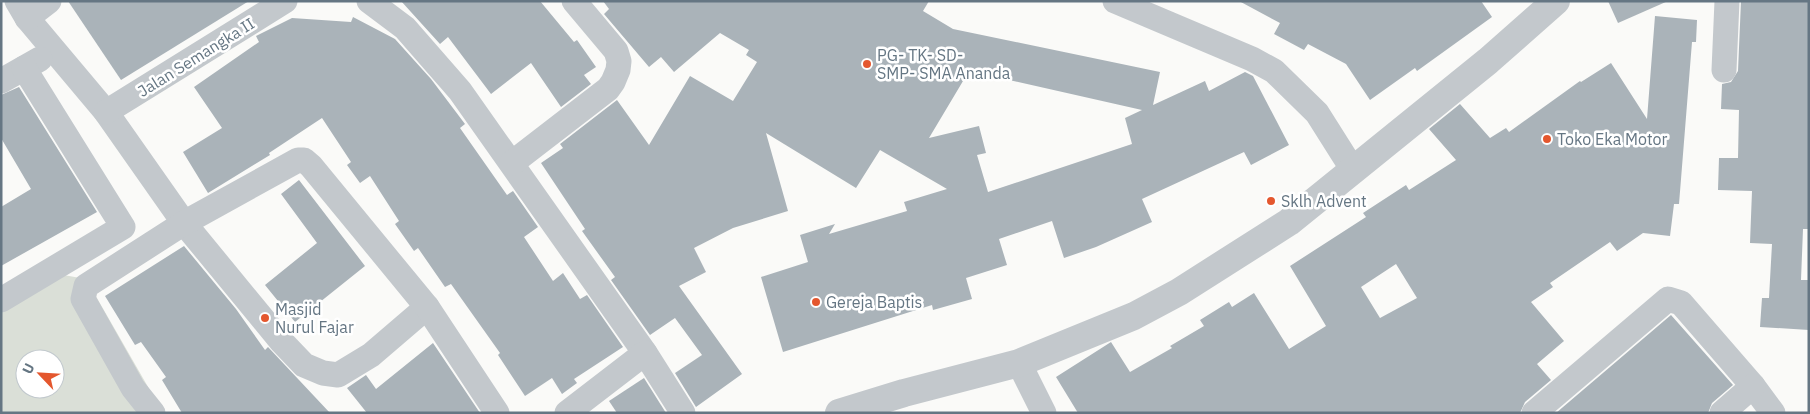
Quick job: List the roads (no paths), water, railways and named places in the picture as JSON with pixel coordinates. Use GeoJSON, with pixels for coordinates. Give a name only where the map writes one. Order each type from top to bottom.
{"type":"FeatureCollection","features":[{"type":"Feature","properties":{"kind":"street","name":"Jalan Semangka II"},"geometry":{"type":"LineString","coordinates":[[106,112],[285,1]]}},
{"type":"Feature","properties":{"kind":"street"},"geometry":{"type":"LineString","coordinates":[[369,1],[405,28],[460,91],[645,353],[683,413]]}},
{"type":"Feature","properties":{"kind":"street"},"geometry":{"type":"LineString","coordinates":[[512,163],[613,82],[619,61],[616,50],[574,1]]}},
{"type":"Feature","properties":{"kind":"street"},"geometry":{"type":"LineString","coordinates":[[1115,1],[1210,40],[1274,71],[1317,112],[1353,170]]}},
{"type":"Feature","properties":{"kind":"street"},"geometry":{"type":"LineString","coordinates":[[839,413],[904,393],[1019,363],[1134,316],[1179,292],[1289,222],[1488,61],[1556,1]]}},
{"type":"Feature","properties":{"kind":"street"},"geometry":{"type":"LineString","coordinates":[[1724,70],[1726,1]]}},
{"type":"Feature","properties":{"kind":"street"},"geometry":{"type":"LineString","coordinates":[[34,6],[55,50],[106,112],[184,224],[281,341],[304,365],[323,373],[338,376],[371,355],[428,307]]}},
{"type":"Feature","properties":{"kind":"street"},"geometry":{"type":"LineString","coordinates":[[1,81],[55,50]]}},
{"type":"Feature","properties":{"kind":"street"},"geometry":{"type":"LineString","coordinates":[[1,300],[123,227],[24,68]]}},
{"type":"Feature","properties":{"kind":"street"},"geometry":{"type":"LineString","coordinates":[[152,413],[129,380],[83,298],[84,290],[90,281],[184,224],[298,160],[304,160],[311,166],[428,307],[497,413]]}},
{"type":"Feature","properties":{"kind":"street"},"geometry":{"type":"LineString","coordinates":[[1534,413],[1668,299],[1681,303],[1753,386],[1772,413]]}},
{"type":"Feature","properties":{"kind":"street"},"geometry":{"type":"LineString","coordinates":[[567,413],[645,353]]}},
{"type":"Feature","properties":{"kind":"street"},"geometry":{"type":"LineString","coordinates":[[1019,363],[1044,413]]}},
{"type":"Feature","properties":{"kind":"street"},"geometry":{"type":"LineString","coordinates":[[1722,413],[1753,386]]}},
{"type":"Feature","properties":{"kind":"place","name":"PG- TK- SD- SMP- SMA Ananda"},"geometry":{"type":"Point","coordinates":[867,64]}},
{"type":"Feature","properties":{"kind":"place","name":"Toko Eka Motor"},"geometry":{"type":"Point","coordinates":[1547,139]}},
{"type":"Feature","properties":{"kind":"place","name":"Sklh Advent"},"geometry":{"type":"Point","coordinates":[1271,201]}},
{"type":"Feature","properties":{"kind":"place","name":"Gereja Baptis"},"geometry":{"type":"Point","coordinates":[816,302]}},
{"type":"Feature","properties":{"kind":"place","name":"Masjid Nurul Fajar"},"geometry":{"type":"Point","coordinates":[265,318]}}]}
